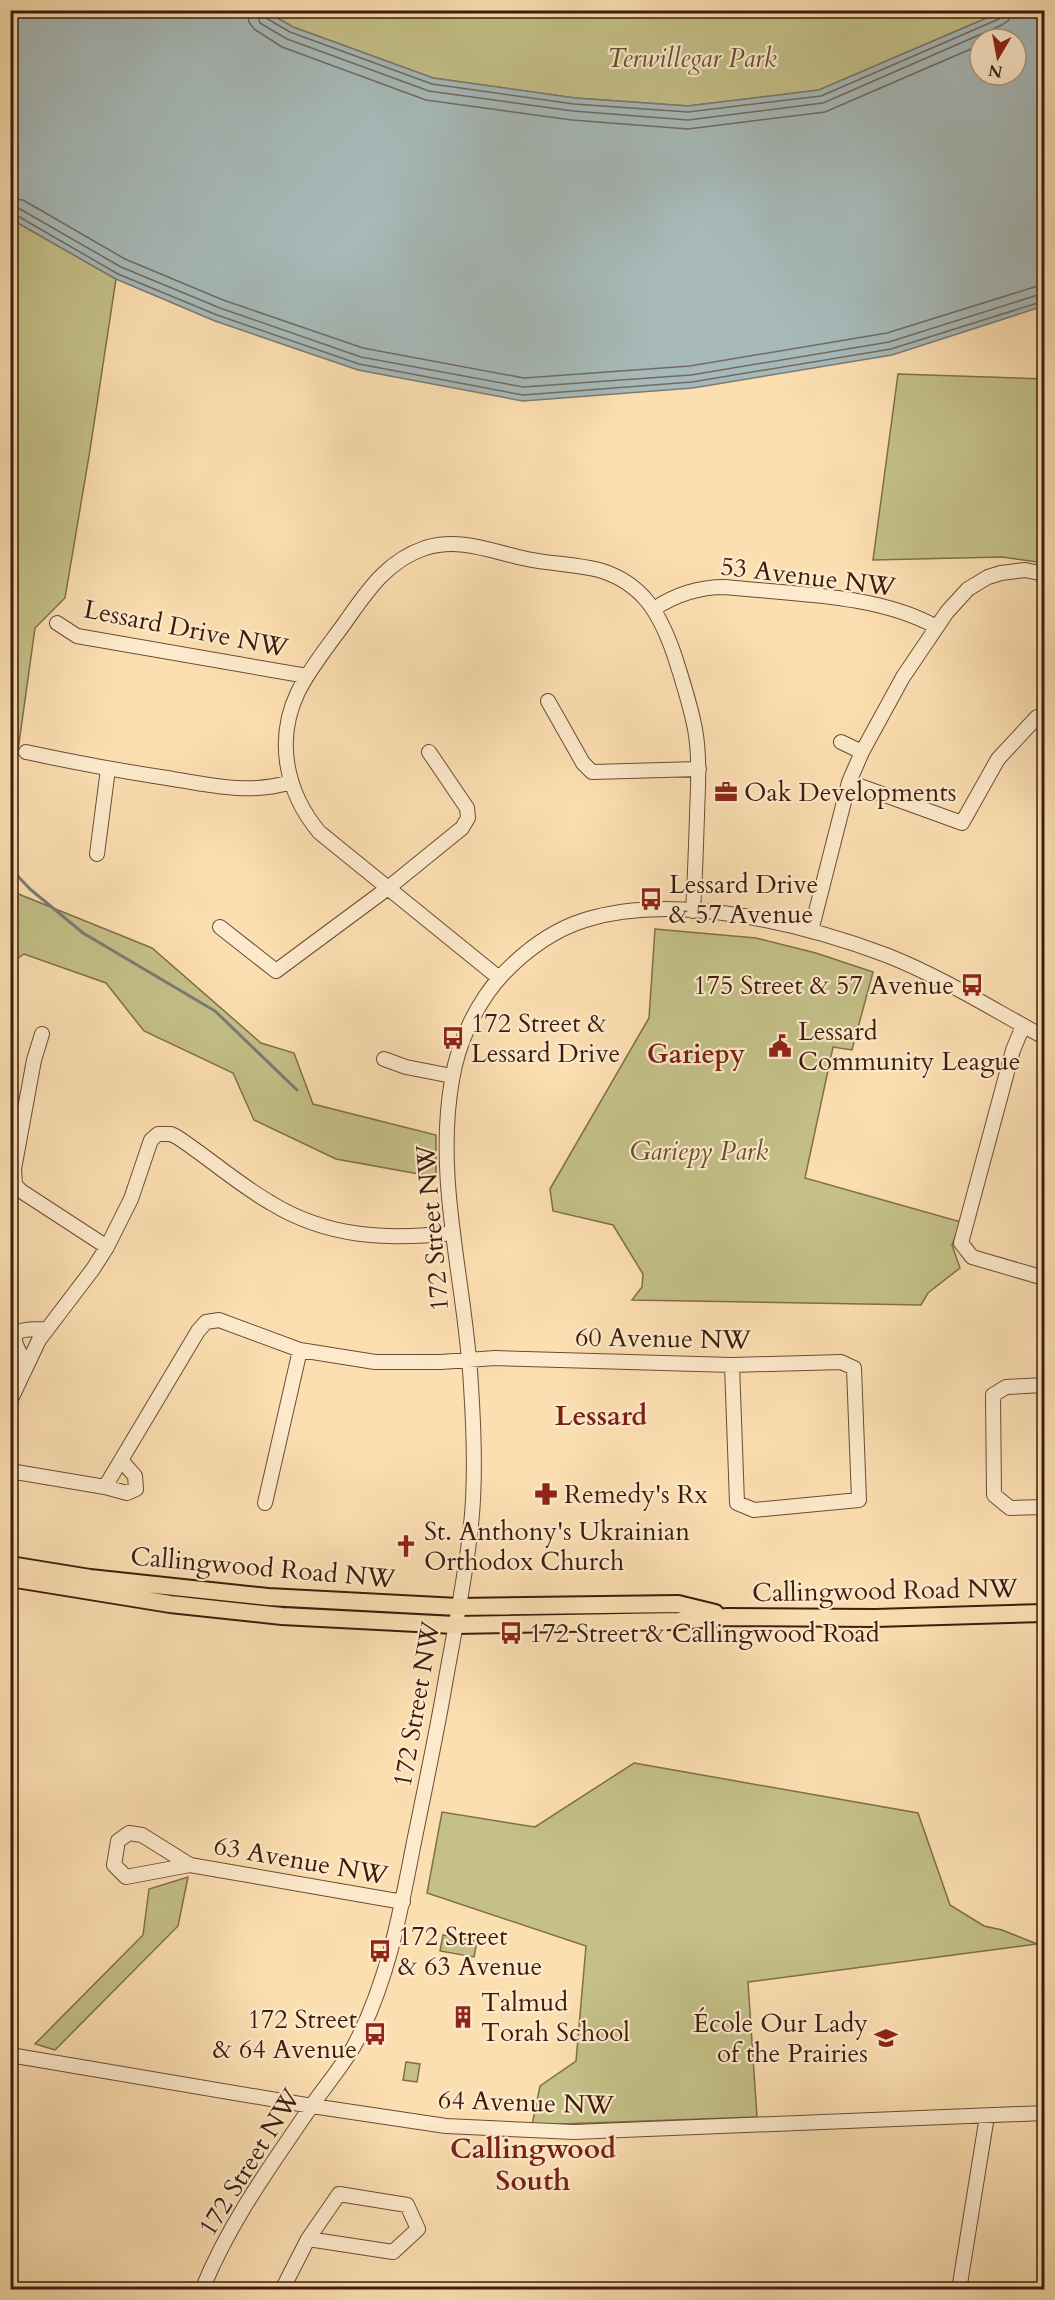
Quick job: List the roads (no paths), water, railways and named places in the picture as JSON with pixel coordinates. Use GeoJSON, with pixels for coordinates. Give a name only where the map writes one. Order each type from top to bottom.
{"type":"FeatureCollection","features":[{"type":"Feature","properties":{"kind":"main road","name":"Callingwood Road NW"},"geometry":{"type":"LineString","coordinates":[[12,1575],[90,1578],[268,1597],[458,1607],[678,1604],[727,1617]]}},
{"type":"Feature","properties":{"kind":"main road","name":"Callingwood Road NW"},"geometry":{"type":"LineString","coordinates":[[12,1575],[170,1604],[248,1612],[455,1625],[678,1621],[727,1617],[875,1618],[1044,1613]]}},
{"type":"Feature","properties":{"kind":"street","name":"Lessard Drive NW"},"geometry":{"type":"LineString","coordinates":[[499,978],[319,832],[304,812],[291,782],[285,752],[286,728],[297,695],[308,676],[379,577],[407,556],[435,546],[456,544],[476,546],[525,559],[599,570],[628,584],[654,609],[664,628],[690,705],[695,730],[699,770],[693,911]]}},
{"type":"Feature","properties":{"kind":"street"},"geometry":{"type":"LineString","coordinates":[[811,931],[849,782],[862,752],[903,677],[936,627],[960,597],[988,577],[1013,571],[1044,574]]}},
{"type":"Feature","properties":{"kind":"street","name":"53 Avenue NW"},"geometry":{"type":"LineString","coordinates":[[654,609],[681,594],[702,588],[725,587],[861,601],[898,610],[936,627]]}},
{"type":"Feature","properties":{"kind":"street","name":"Lessard Drive NW"},"geometry":{"type":"LineString","coordinates":[[57,623],[77,636],[308,676]]}},
{"type":"Feature","properties":{"kind":"street"},"geometry":{"type":"LineString","coordinates":[[548,701],[583,763],[592,772],[699,770]]}},
{"type":"Feature","properties":{"kind":"street"},"geometry":{"type":"LineString","coordinates":[[849,782],[962,823],[998,759],[1037,717],[1044,719]]}},
{"type":"Feature","properties":{"kind":"street"},"geometry":{"type":"LineString","coordinates":[[841,742],[862,752]]}},
{"type":"Feature","properties":{"kind":"street"},"geometry":{"type":"LineString","coordinates":[[26,752],[108,769],[234,789],[263,788],[291,782]]}},
{"type":"Feature","properties":{"kind":"street"},"geometry":{"type":"LineString","coordinates":[[220,927],[276,971],[388,888],[466,823],[467,808],[429,752]]}},
{"type":"Feature","properties":{"kind":"street"},"geometry":{"type":"LineString","coordinates":[[97,854],[108,769]]}},
{"type":"Feature","properties":{"kind":"street","name":"172 Street NW"},"geometry":{"type":"LineString","coordinates":[[202,2289],[252,2193],[353,2047],[381,1986],[403,1902],[455,1625],[472,1505],[473,1437],[469,1360],[453,1233],[446,1152],[452,1076],[472,1019],[483,999],[499,978],[537,944],[560,930],[582,921],[607,915],[646,910],[693,911],[746,917],[811,931],[878,952],[917,968],[1044,1037]]}},
{"type":"Feature","properties":{"kind":"street"},"geometry":{"type":"LineString","coordinates":[[1023,1026],[1014,1045],[961,1243],[972,1257],[1044,1278]]}},
{"type":"Feature","properties":{"kind":"street"},"geometry":{"type":"LineString","coordinates":[[42,1034],[34,1059],[14,1169],[15,1185],[107,1246]]}},
{"type":"Feature","properties":{"kind":"street"},"geometry":{"type":"LineString","coordinates":[[384,1059],[406,1067],[452,1076]]}},
{"type":"Feature","properties":{"kind":"street"},"geometry":{"type":"LineString","coordinates":[[10,1401],[26,1364],[47,1329],[93,1269],[107,1246],[131,1199],[152,1140],[158,1134],[164,1133],[183,1140],[271,1203],[315,1224],[348,1232],[386,1237],[453,1233]]}},
{"type":"Feature","properties":{"kind":"street","name":"60 Avenue NW"},"geometry":{"type":"LineString","coordinates":[[105,1487],[198,1331],[207,1322],[219,1320],[300,1350],[375,1362],[502,1358],[732,1365],[841,1362],[854,1368],[860,1500],[754,1510],[737,1503],[732,1365]]}},
{"type":"Feature","properties":{"kind":"street"},"geometry":{"type":"LineString","coordinates":[[26,1364],[14,1344],[17,1332],[24,1329],[47,1329]]}},
{"type":"Feature","properties":{"kind":"street"},"geometry":{"type":"LineString","coordinates":[[265,1503],[300,1350]]}},
{"type":"Feature","properties":{"kind":"street"},"geometry":{"type":"LineString","coordinates":[[1044,1385],[1006,1387],[993,1395],[994,1495],[1011,1508],[1044,1507]]}},
{"type":"Feature","properties":{"kind":"street"},"geometry":{"type":"LineString","coordinates":[[10,1471],[105,1487],[127,1493],[136,1488],[135,1476],[121,1460]]}},
{"type":"Feature","properties":{"kind":"street","name":"63 Avenue NW"},"geometry":{"type":"LineString","coordinates":[[190,1865],[142,1835],[129,1833],[118,1841],[114,1865],[126,1877],[190,1865],[403,1902]]}},
{"type":"Feature","properties":{"kind":"street","name":"64 Avenue NW"},"geometry":{"type":"LineString","coordinates":[[10,2055],[446,2126],[574,2132],[1044,2113]]}},
{"type":"Feature","properties":{"kind":"street"},"geometry":{"type":"LineString","coordinates":[[959,2289],[987,2116]]}},
{"type":"Feature","properties":{"kind":"street"},"geometry":{"type":"LineString","coordinates":[[282,2289],[308,2239],[339,2194],[407,2205],[418,2229],[393,2252],[308,2239]]}},
{"type":"Feature","properties":{"kind":"water"},"geometry":{"type":"Polygon","coordinates":[[[11,10],[265,11],[293,27],[433,78],[575,98],[688,106],[819,90],[1003,11],[1044,11],[1044,306],[892,355],[693,388],[523,401],[358,370],[215,321],[116,279],[11,219],[11,10]]]}},
{"type":"Feature","properties":{"kind":"waterway"},"geometry":{"type":"LineString","coordinates":[[10,868],[30,889],[83,933],[215,1011],[297,1090]]}},
{"type":"Feature","properties":{"kind":"place","name":"Oak Developments"},"geometry":{"type":"Point","coordinates":[726,792]}},
{"type":"Feature","properties":{"kind":"place","name":"Lessard Drive & 57 Avenue"},"geometry":{"type":"Point","coordinates":[651,899]}},
{"type":"Feature","properties":{"kind":"place","name":"175 Street & 57 Avenue"},"geometry":{"type":"Point","coordinates":[972,985]}},
{"type":"Feature","properties":{"kind":"place","name":"172 Street & Lessard Drive"},"geometry":{"type":"Point","coordinates":[453,1038]}},
{"type":"Feature","properties":{"kind":"place","name":"Lessard Community League"},"geometry":{"type":"Point","coordinates":[780,1046]}},
{"type":"Feature","properties":{"kind":"place","name":"Remedy's Rx"},"geometry":{"type":"Point","coordinates":[546,1494]}},
{"type":"Feature","properties":{"kind":"place","name":"St. Anthony's Ukrainian Orthodox Church"},"geometry":{"type":"Point","coordinates":[406,1546]}},
{"type":"Feature","properties":{"kind":"place","name":"172 Street & Callingwood Road"},"geometry":{"type":"Point","coordinates":[511,1633]}},
{"type":"Feature","properties":{"kind":"place","name":"172 Street & 63 Avenue"},"geometry":{"type":"Point","coordinates":[380,1951]}},
{"type":"Feature","properties":{"kind":"place","name":"Talmud Torah School"},"geometry":{"type":"Point","coordinates":[463,2017]}},
{"type":"Feature","properties":{"kind":"place","name":"172 Street & 64 Avenue"},"geometry":{"type":"Point","coordinates":[375,2034]}},
{"type":"Feature","properties":{"kind":"place","name":"École Our Lady of the Prairies"},"geometry":{"type":"Point","coordinates":[886,2038]}},
{"type":"Feature","properties":{"kind":"district","name":"Gariepy"},"geometry":{"type":"Point","coordinates":[696,1054]}},
{"type":"Feature","properties":{"kind":"district","name":"Lessard"},"geometry":{"type":"Point","coordinates":[601,1415]}},
{"type":"Feature","properties":{"kind":"district","name":"Callingwood South"},"geometry":{"type":"Point","coordinates":[533,2164]}},
{"type":"Feature","properties":{"kind":"park label","name":"Terwillegar Park"},"geometry":{"type":"Point","coordinates":[692,58]}},
{"type":"Feature","properties":{"kind":"park label","name":"Gariepy Park"},"geometry":{"type":"Point","coordinates":[699,1151]}}]}
